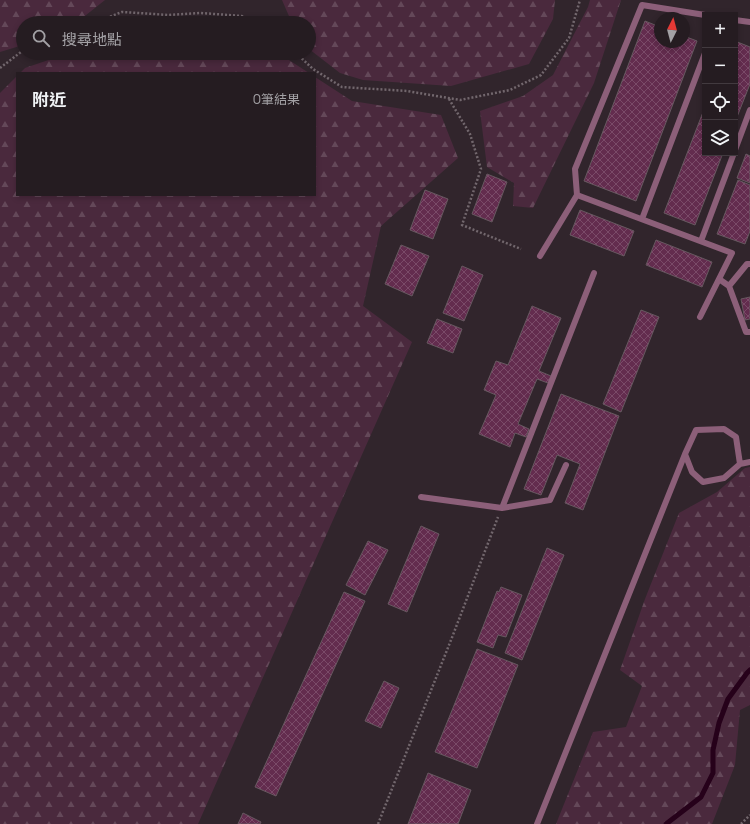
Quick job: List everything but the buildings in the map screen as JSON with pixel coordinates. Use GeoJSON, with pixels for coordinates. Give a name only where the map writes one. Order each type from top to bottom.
{"type":"FeatureCollection","features":[{"type":"Feature","properties":{"kind":"lane"},"geometry":{"type":"LineString","coordinates":[[540,256],[577,195],[576,169],[642,5],[702,15]]}},
{"type":"Feature","properties":{"kind":"lane"},"geometry":{"type":"LineString","coordinates":[[738,20],[750,22]]}},
{"type":"Feature","properties":{"kind":"lane"},"geometry":{"type":"LineString","coordinates":[[642,219],[702,61]]}},
{"type":"Feature","properties":{"kind":"lane"},"geometry":{"type":"LineString","coordinates":[[738,142],[750,110]]}},
{"type":"Feature","properties":{"kind":"lane"},"geometry":{"type":"LineString","coordinates":[[701,241],[733,156]]}},
{"type":"Feature","properties":{"kind":"lane"},"geometry":{"type":"LineString","coordinates":[[577,195],[732,253],[700,317]]}},
{"type":"Feature","properties":{"kind":"lane"},"geometry":{"type":"LineString","coordinates":[[729,286],[747,264],[750,264]]}},
{"type":"Feature","properties":{"kind":"lane"},"geometry":{"type":"LineString","coordinates":[[502,508],[594,273]]}},
{"type":"Feature","properties":{"kind":"lane"},"geometry":{"type":"LineString","coordinates":[[719,279],[729,286],[746,332],[750,332]]}},
{"type":"Feature","properties":{"kind":"lane"},"geometry":{"type":"LineString","coordinates":[[537,824],[685,454],[696,430],[724,429],[736,438],[740,464]]}},
{"type":"Feature","properties":{"kind":"lane"},"geometry":{"type":"LineString","coordinates":[[685,454],[692,472],[703,482],[724,478],[740,464],[750,462]]}},
{"type":"Feature","properties":{"kind":"lane"},"geometry":{"type":"LineString","coordinates":[[421,497],[502,508],[550,500],[566,465]]}},
{"type":"Feature","properties":{"kind":"path"},"geometry":{"type":"LineString","coordinates":[[303,60],[313,69],[342,87],[407,92],[460,100],[510,90],[541,75],[569,38],[580,0]]}},
{"type":"Feature","properties":{"kind":"path"},"geometry":{"type":"LineString","coordinates":[[112,16],[122,12],[169,15],[201,13],[242,16]]}},
{"type":"Feature","properties":{"kind":"path"},"geometry":{"type":"LineString","coordinates":[[0,68],[16,56]]}},
{"type":"Feature","properties":{"kind":"path"},"geometry":{"type":"LineString","coordinates":[[449,98],[470,134],[482,169],[462,225],[521,249]]}},
{"type":"Feature","properties":{"kind":"path"},"geometry":{"type":"LineString","coordinates":[[378,824],[502,508]]}},
{"type":"Feature","properties":{"kind":"path"},"geometry":{"type":"LineString","coordinates":[[740,824],[750,815]]}},
{"type":"Feature","properties":{"kind":"green space"},"geometry":{"type":"Polygon","coordinates":[[[0,0],[105,0],[85,16],[16,16],[16,47],[0,52],[0,0]]]}},
{"type":"Feature","properties":{"kind":"green space"},"geometry":{"type":"Polygon","coordinates":[[[282,0],[555,0],[553,19],[529,64],[451,86],[363,80],[340,73],[316,54],[316,16],[289,16],[282,0]]]}},
{"type":"Feature","properties":{"kind":"green space"},"geometry":{"type":"Polygon","coordinates":[[[590,0],[621,0],[594,83],[533,208],[513,206],[514,183],[487,167],[480,111],[523,96],[553,75],[588,7],[590,0]]]}},
{"type":"Feature","properties":{"kind":"green space"},"geometry":{"type":"Polygon","coordinates":[[[48,60],[289,60],[307,72],[21,72],[25,68],[48,60]]]}},
{"type":"Feature","properties":{"kind":"green space"},"geometry":{"type":"Polygon","coordinates":[[[16,77],[16,196],[316,196],[316,78],[352,101],[441,115],[458,158],[381,226],[363,306],[412,342],[198,824],[0,824],[0,93],[16,77]]]}},
{"type":"Feature","properties":{"kind":"green space"},"geometry":{"type":"Polygon","coordinates":[[[750,467],[750,705],[740,710],[735,765],[712,824],[556,824],[593,732],[626,727],[642,686],[620,670],[645,599],[679,513],[717,492],[745,468],[750,467]]]}},
{"type":"Feature","properties":{"kind":"waterway"},"geometry":{"type":"LineString","coordinates":[[666,824],[701,797],[713,773],[713,750],[719,723],[728,699],[750,670]]}}]}
